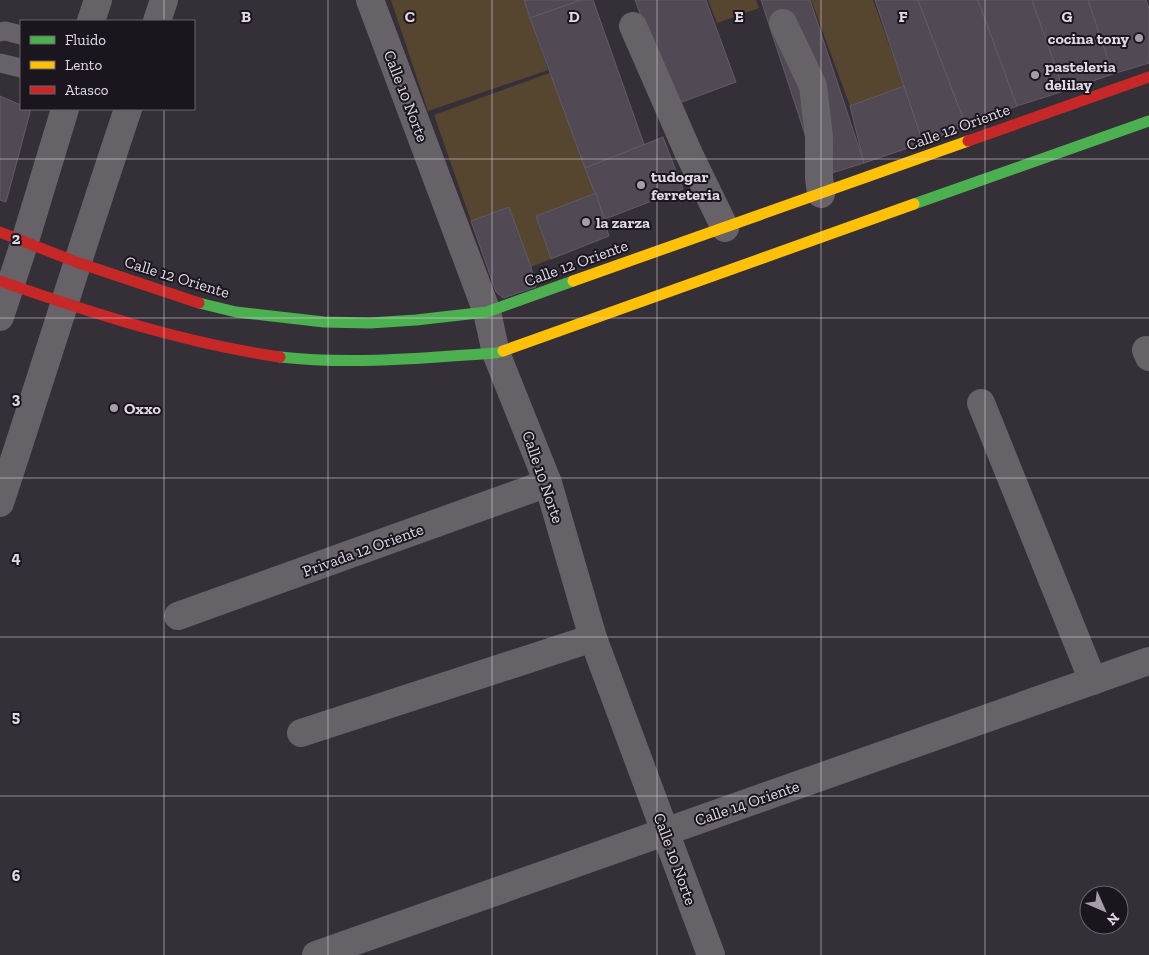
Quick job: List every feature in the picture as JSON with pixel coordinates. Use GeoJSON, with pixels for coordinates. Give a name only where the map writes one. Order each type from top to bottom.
{"type":"FeatureCollection","features":[{"type":"Feature","properties":{"kind":"main road","name":"Calle 12 Oriente"},"geometry":{"type":"LineString","coordinates":[[0,232],[76,262],[193,302],[236,312],[324,322],[370,323],[487,312],[1149,77]]}},
{"type":"Feature","properties":{"kind":"main road"},"geometry":{"type":"LineString","coordinates":[[6,283],[65,304],[198,341],[234,350],[281,357],[327,361],[377,361],[496,353],[1149,121]]}},
{"type":"Feature","properties":{"kind":"street"},"geometry":{"type":"LineString","coordinates":[[92,20],[98,0]]}},
{"type":"Feature","properties":{"kind":"street"},"geometry":{"type":"LineString","coordinates":[[157,20],[164,0]]}},
{"type":"Feature","properties":{"kind":"street","name":"Calle 10 Norte"},"geometry":{"type":"LineString","coordinates":[[370,0],[487,312],[496,353],[548,483],[593,638],[711,955]]}},
{"type":"Feature","properties":{"kind":"street"},"geometry":{"type":"LineString","coordinates":[[784,23],[813,86],[819,137],[821,194]]}},
{"type":"Feature","properties":{"kind":"street"},"geometry":{"type":"LineString","coordinates":[[633,26],[689,154],[725,228]]}},
{"type":"Feature","properties":{"kind":"street"},"geometry":{"type":"LineString","coordinates":[[0,317],[6,283],[25,242],[65,110]]}},
{"type":"Feature","properties":{"kind":"street"},"geometry":{"type":"LineString","coordinates":[[0,503],[65,304],[76,262],[128,110]]}},
{"type":"Feature","properties":{"kind":"street"},"geometry":{"type":"LineString","coordinates":[[981,403],[1093,680]]}},
{"type":"Feature","properties":{"kind":"street","name":"Privada 12 Oriente"},"geometry":{"type":"LineString","coordinates":[[178,616],[548,483]]}},
{"type":"Feature","properties":{"kind":"street"},"geometry":{"type":"LineString","coordinates":[[301,734],[593,638]]}},
{"type":"Feature","properties":{"kind":"street","name":"Calle 14 Oriente"},"geometry":{"type":"LineString","coordinates":[[316,955],[1149,661]]}},
{"type":"Feature","properties":{"kind":"lane"},"geometry":{"type":"LineString","coordinates":[[0,32],[5,31],[20,35]]}},
{"type":"Feature","properties":{"kind":"lane"},"geometry":{"type":"LineString","coordinates":[[0,62],[20,68]]}},
{"type":"Feature","properties":{"kind":"shaded area"},"geometry":{"type":"Polygon","coordinates":[[[391,0],[524,0],[548,70],[428,111],[391,0]]]}},
{"type":"Feature","properties":{"kind":"shaded area"},"geometry":{"type":"Polygon","coordinates":[[[708,0],[756,0],[759,8],[717,23],[708,0]]]}},
{"type":"Feature","properties":{"kind":"shaded area"},"geometry":{"type":"Polygon","coordinates":[[[811,0],[873,0],[904,86],[850,106],[811,0]]]}},
{"type":"Feature","properties":{"kind":"shaded area"},"geometry":{"type":"Polygon","coordinates":[[[552,72],[596,193],[536,216],[551,259],[531,267],[509,207],[471,221],[434,115],[552,72]]]}},
{"type":"Feature","properties":{"kind":"building"},"geometry":{"type":"Polygon","coordinates":[[[524,0],[581,0],[530,18],[524,0]]]}},
{"type":"Feature","properties":{"kind":"building"},"geometry":{"type":"Polygon","coordinates":[[[581,0],[593,0],[645,147],[585,168],[530,18],[581,0]]]}},
{"type":"Feature","properties":{"kind":"building"},"geometry":{"type":"Polygon","coordinates":[[[635,0],[706,0],[736,82],[674,105],[635,0]]]}},
{"type":"Feature","properties":{"kind":"building"},"geometry":{"type":"Polygon","coordinates":[[[761,0],[810,0],[864,163],[819,177],[761,0]]]}},
{"type":"Feature","properties":{"kind":"building"},"geometry":{"type":"Polygon","coordinates":[[[875,0],[918,0],[966,126],[923,143],[875,0]]]}},
{"type":"Feature","properties":{"kind":"building"},"geometry":{"type":"Polygon","coordinates":[[[918,0],[978,0],[1017,106],[966,126],[918,0]]]}},
{"type":"Feature","properties":{"kind":"building"},"geometry":{"type":"Polygon","coordinates":[[[978,0],[1032,0],[1064,91],[1017,106],[978,0]]]}},
{"type":"Feature","properties":{"kind":"building"},"geometry":{"type":"Polygon","coordinates":[[[1032,0],[1088,0],[1113,74],[1064,91],[1032,0]]]}},
{"type":"Feature","properties":{"kind":"building"},"geometry":{"type":"Polygon","coordinates":[[[1088,0],[1146,0],[1149,9],[1149,63],[1113,74],[1088,0]]]}},
{"type":"Feature","properties":{"kind":"building"},"geometry":{"type":"Polygon","coordinates":[[[904,86],[923,143],[864,163],[850,106],[904,86]]]}},
{"type":"Feature","properties":{"kind":"building"},"geometry":{"type":"Polygon","coordinates":[[[0,96],[20,105],[20,110],[31,110],[6,202],[0,200],[0,96]]]}},
{"type":"Feature","properties":{"kind":"building"},"geometry":{"type":"Polygon","coordinates":[[[663,137],[683,189],[605,219],[585,168],[663,137]]]}},
{"type":"Feature","properties":{"kind":"building"},"geometry":{"type":"Polygon","coordinates":[[[596,193],[609,236],[551,259],[536,216],[596,193]]]}},
{"type":"Feature","properties":{"kind":"building"},"geometry":{"type":"Polygon","coordinates":[[[509,207],[531,267],[536,287],[503,298],[496,292],[471,221],[509,207]]]}},
{"type":"Feature","properties":{"kind":"traffic: fast"},"geometry":{"type":"LineString","coordinates":[[914,204],[1149,121]]}},
{"type":"Feature","properties":{"kind":"traffic: fast"},"geometry":{"type":"LineString","coordinates":[[199,303],[236,312],[324,322],[370,323],[487,312],[573,281]]}},
{"type":"Feature","properties":{"kind":"traffic: fast"},"geometry":{"type":"LineString","coordinates":[[280,357],[361,361],[442,357],[503,351]]}},
{"type":"Feature","properties":{"kind":"traffic: slow"},"geometry":{"type":"LineString","coordinates":[[573,281],[968,141]]}},
{"type":"Feature","properties":{"kind":"traffic: slow"},"geometry":{"type":"LineString","coordinates":[[503,351],[914,204]]}},
{"type":"Feature","properties":{"kind":"traffic: jam"},"geometry":{"type":"LineString","coordinates":[[968,141],[1149,77]]}},
{"type":"Feature","properties":{"kind":"traffic: jam"},"geometry":{"type":"LineString","coordinates":[[0,232],[76,262],[199,303]]}},
{"type":"Feature","properties":{"kind":"traffic: jam"},"geometry":{"type":"LineString","coordinates":[[0,281],[138,326],[209,344],[280,357]]}},
{"type":"Feature","properties":{"kind":"place","name":"cocina tony"},"geometry":{"type":"Point","coordinates":[1139,38]}},
{"type":"Feature","properties":{"kind":"place","name":"pasteleria delilay"},"geometry":{"type":"Point","coordinates":[1035,75]}},
{"type":"Feature","properties":{"kind":"place","name":"tudogar ferreteria"},"geometry":{"type":"Point","coordinates":[641,185]}},
{"type":"Feature","properties":{"kind":"place","name":"la zarza"},"geometry":{"type":"Point","coordinates":[586,222]}},
{"type":"Feature","properties":{"kind":"place","name":"Oxxo"},"geometry":{"type":"Point","coordinates":[114,408]}}]}
